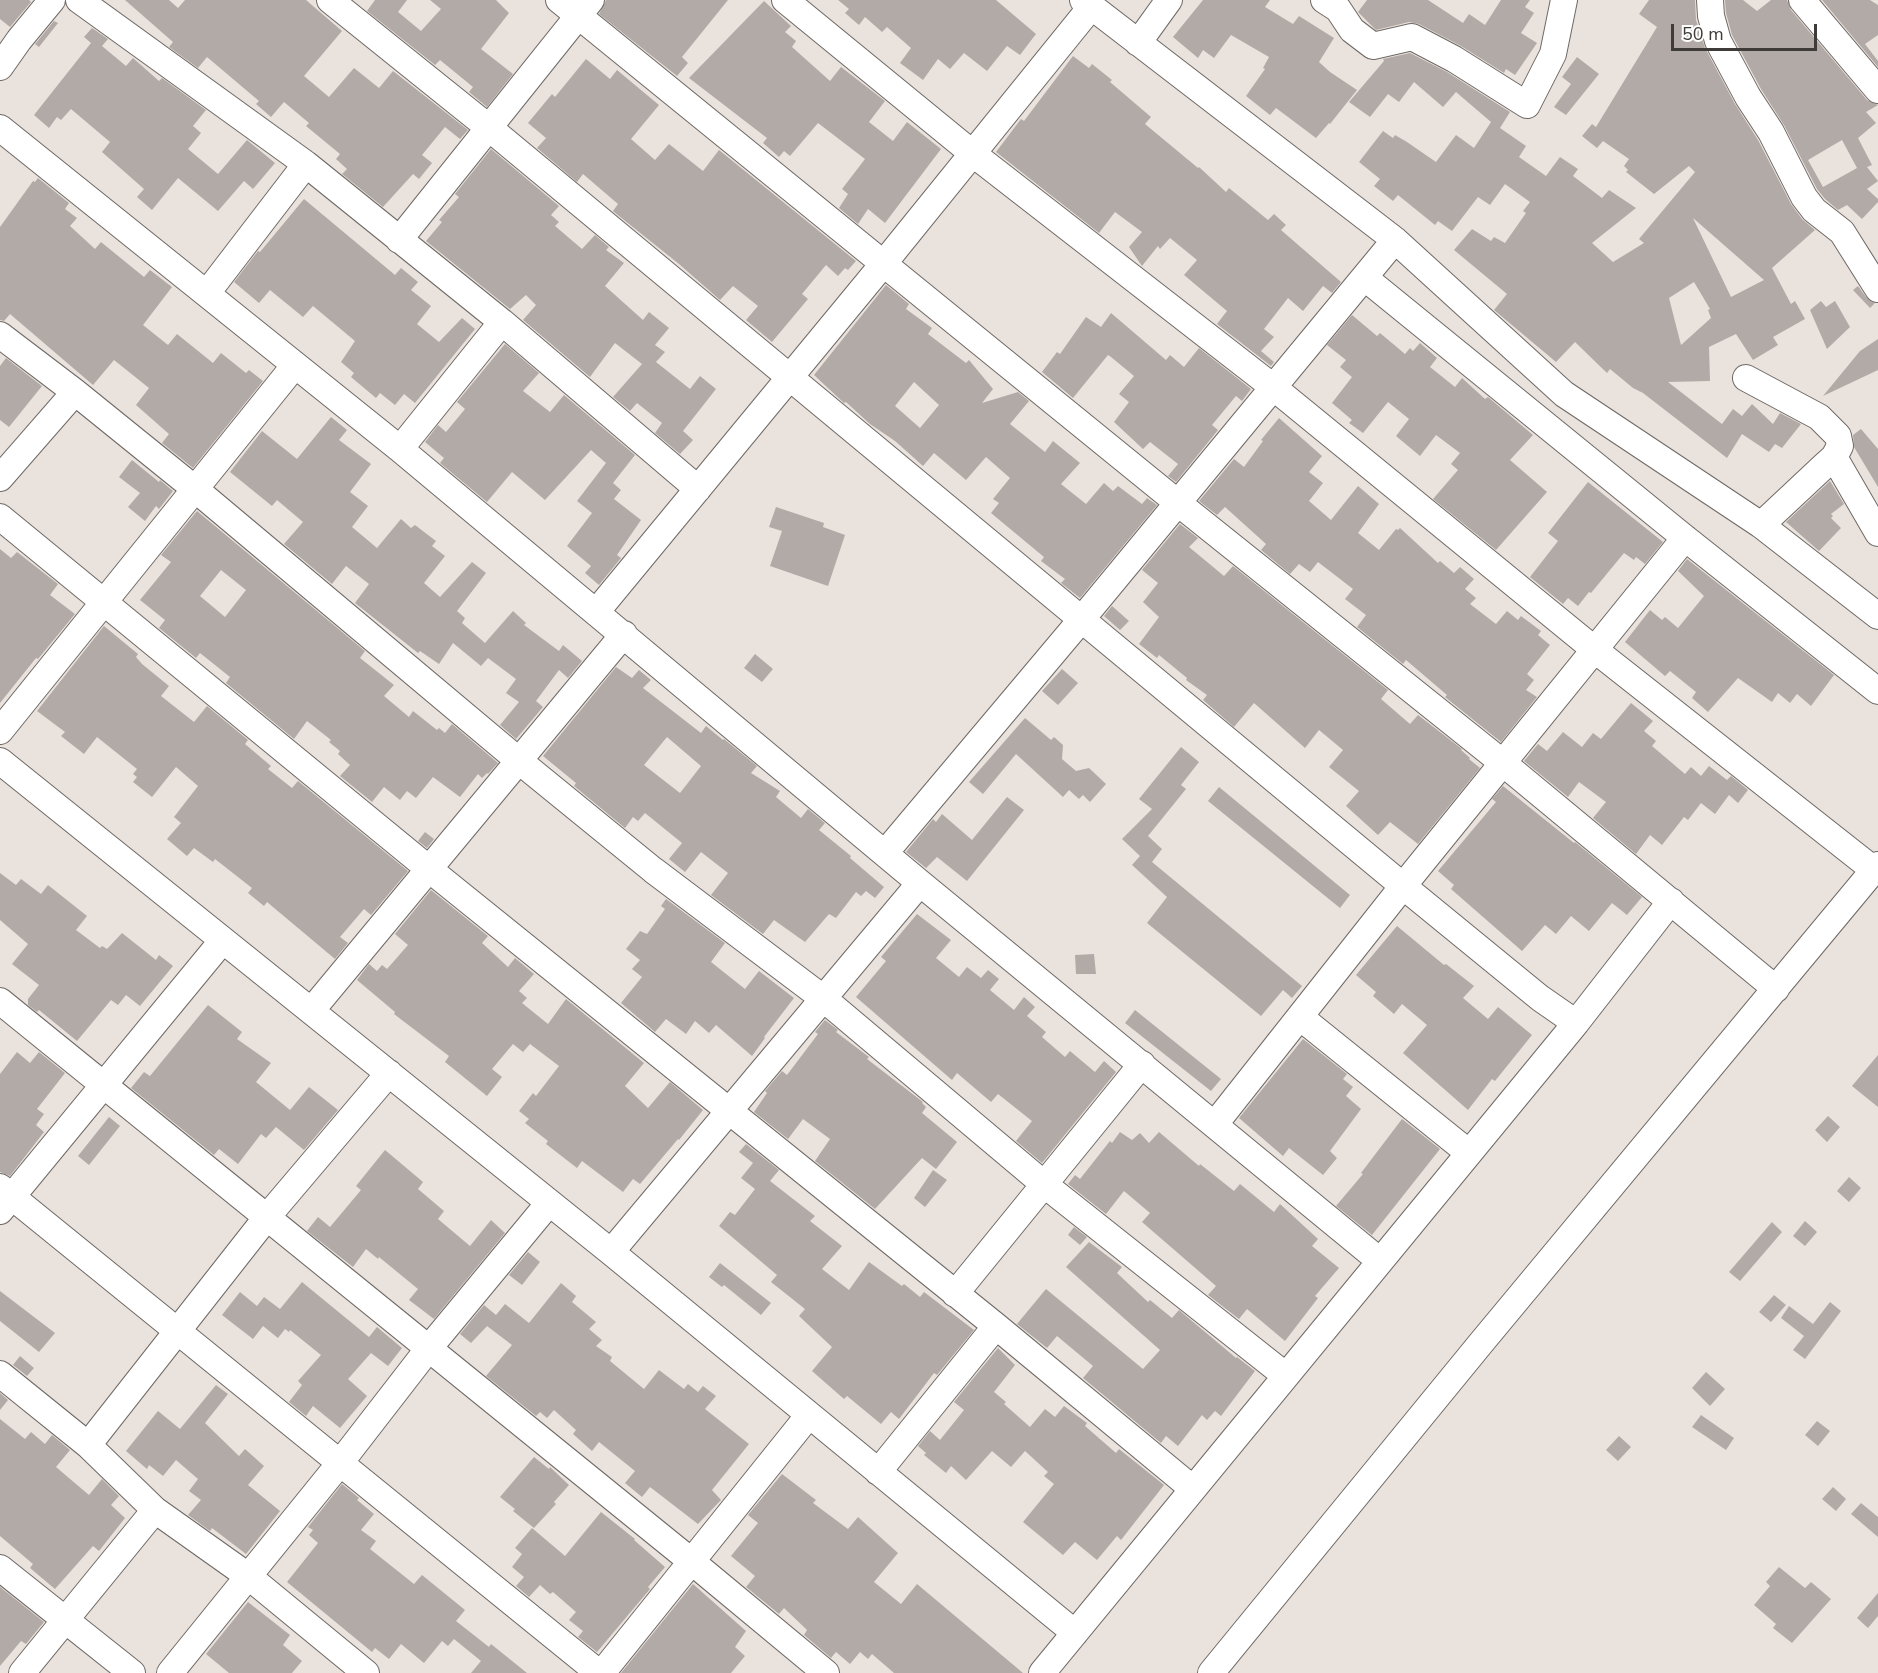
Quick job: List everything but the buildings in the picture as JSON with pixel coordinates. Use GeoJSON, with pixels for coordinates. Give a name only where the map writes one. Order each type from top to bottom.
{"type":"FeatureCollection","features":[{"type":"Feature","properties":{"kind":"street"},"geometry":{"type":"LineString","coordinates":[[0,66],[52,0]]}},
{"type":"Feature","properties":{"kind":"street"},"geometry":{"type":"LineString","coordinates":[[79,0],[306,164],[502,322],[698,489]]}},
{"type":"Feature","properties":{"kind":"street"},"geometry":{"type":"LineString","coordinates":[[330,0],[488,127],[1403,886],[1540,998],[1576,1023]]}},
{"type":"Feature","properties":{"kind":"street"},"geometry":{"type":"LineString","coordinates":[[785,0],[972,153],[1273,387],[1595,650],[1876,867],[1211,1673]]}},
{"type":"Feature","properties":{"kind":"street"},"geometry":{"type":"LineString","coordinates":[[1138,43],[1169,0]]}},
{"type":"Feature","properties":{"kind":"street"},"geometry":{"type":"LineString","coordinates":[[1324,0],[1338,9],[1352,30],[1373,46],[1412,37],[1454,59],[1527,105],[1553,54],[1564,0]]}},
{"type":"Feature","properties":{"kind":"street"},"geometry":{"type":"LineString","coordinates":[[1710,0],[1711,16],[1719,41],[1748,97],[1771,132],[1804,197],[1814,210],[1842,232],[1878,289]]}},
{"type":"Feature","properties":{"kind":"street"},"geometry":{"type":"LineString","coordinates":[[1802,0],[1878,90]]}},
{"type":"Feature","properties":{"kind":"street"},"geometry":{"type":"LineString","coordinates":[[597,611],[884,263],[1087,3],[1395,240],[1564,394],[1761,525],[1878,616]]}},
{"type":"Feature","properties":{"kind":"street"},"geometry":{"type":"LineString","coordinates":[[399,240],[488,127],[576,5],[884,263],[1178,503],[1503,763],[1776,989]]}},
{"type":"Feature","properties":{"kind":"street"},"geometry":{"type":"LineString","coordinates":[[0,128],[400,449],[597,611],[920,883],[1380,1261]]}},
{"type":"Feature","properties":{"kind":"street"},"geometry":{"type":"LineString","coordinates":[[207,293],[306,164]]}},
{"type":"Feature","properties":{"kind":"street"},"geometry":{"type":"LineString","coordinates":[[885,853],[1395,240]]}},
{"type":"Feature","properties":{"kind":"street"},"geometry":{"type":"LineString","coordinates":[[1365,278],[1685,538],[1878,691]]}},
{"type":"Feature","properties":{"kind":"street"},"geometry":{"type":"LineString","coordinates":[[400,449],[502,322]]}},
{"type":"Feature","properties":{"kind":"street"},"geometry":{"type":"LineString","coordinates":[[0,334],[195,489],[653,870],[824,999],[1045,1185],[1286,1376]]}},
{"type":"Feature","properties":{"kind":"street"},"geometry":{"type":"LineString","coordinates":[[0,731],[295,365]]}},
{"type":"Feature","properties":{"kind":"street"},"geometry":{"type":"LineString","coordinates":[[1746,378],[1819,417],[1838,436],[1840,446],[1834,457],[1761,525]]}},
{"type":"Feature","properties":{"kind":"street"},"geometry":{"type":"LineString","coordinates":[[0,478],[75,392]]}},
{"type":"Feature","properties":{"kind":"street"},"geometry":{"type":"LineString","coordinates":[[1834,457],[1878,533]]}},
{"type":"Feature","properties":{"kind":"street"},"geometry":{"type":"LineString","coordinates":[[0,517],[429,869],[996,1326],[1193,1489]]}},
{"type":"Feature","properties":{"kind":"street"},"geometry":{"type":"LineString","coordinates":[[1215,1124],[1403,886],[1685,538]]}},
{"type":"Feature","properties":{"kind":"street"},"geometry":{"type":"LineString","coordinates":[[311,1011],[624,634]]}},
{"type":"Feature","properties":{"kind":"street"},"geometry":{"type":"LineString","coordinates":[[0,761],[610,1252],[1075,1633]]}},
{"type":"Feature","properties":{"kind":"street"},"geometry":{"type":"LineString","coordinates":[[610,1252],[920,883]]}},
{"type":"Feature","properties":{"kind":"street"},"geometry":{"type":"LineString","coordinates":[[1042,1673],[1576,1023],[1671,901]]}},
{"type":"Feature","properties":{"kind":"street"},"geometry":{"type":"LineString","coordinates":[[223,940],[104,1085],[4,1198],[177,1331],[601,1673],[809,1415]]}},
{"type":"Feature","properties":{"kind":"street"},"geometry":{"type":"LineString","coordinates":[[0,1001],[826,1673]]}},
{"type":"Feature","properties":{"kind":"street"},"geometry":{"type":"LineString","coordinates":[[1300,1017],[1469,1153]]}},
{"type":"Feature","properties":{"kind":"street"},"geometry":{"type":"LineString","coordinates":[[955,1294],[1142,1064]]}},
{"type":"Feature","properties":{"kind":"street"},"geometry":{"type":"LineString","coordinates":[[88,1445],[267,1217],[388,1073]]}},
{"type":"Feature","properties":{"kind":"street"},"geometry":{"type":"LineString","coordinates":[[170,1673],[340,1463],[429,1348],[549,1203]]}},
{"type":"Feature","properties":{"kind":"street"},"geometry":{"type":"LineString","coordinates":[[878,1472],[996,1326]]}},
{"type":"Feature","properties":{"kind":"street"},"geometry":{"type":"LineString","coordinates":[[0,1374],[88,1445],[155,1510],[248,1576],[366,1673]]}},
{"type":"Feature","properties":{"kind":"street"},"geometry":{"type":"LineString","coordinates":[[22,1673],[155,1510]]}},
{"type":"Feature","properties":{"kind":"street"},"geometry":{"type":"LineString","coordinates":[[0,1568],[132,1673]]}}]}
